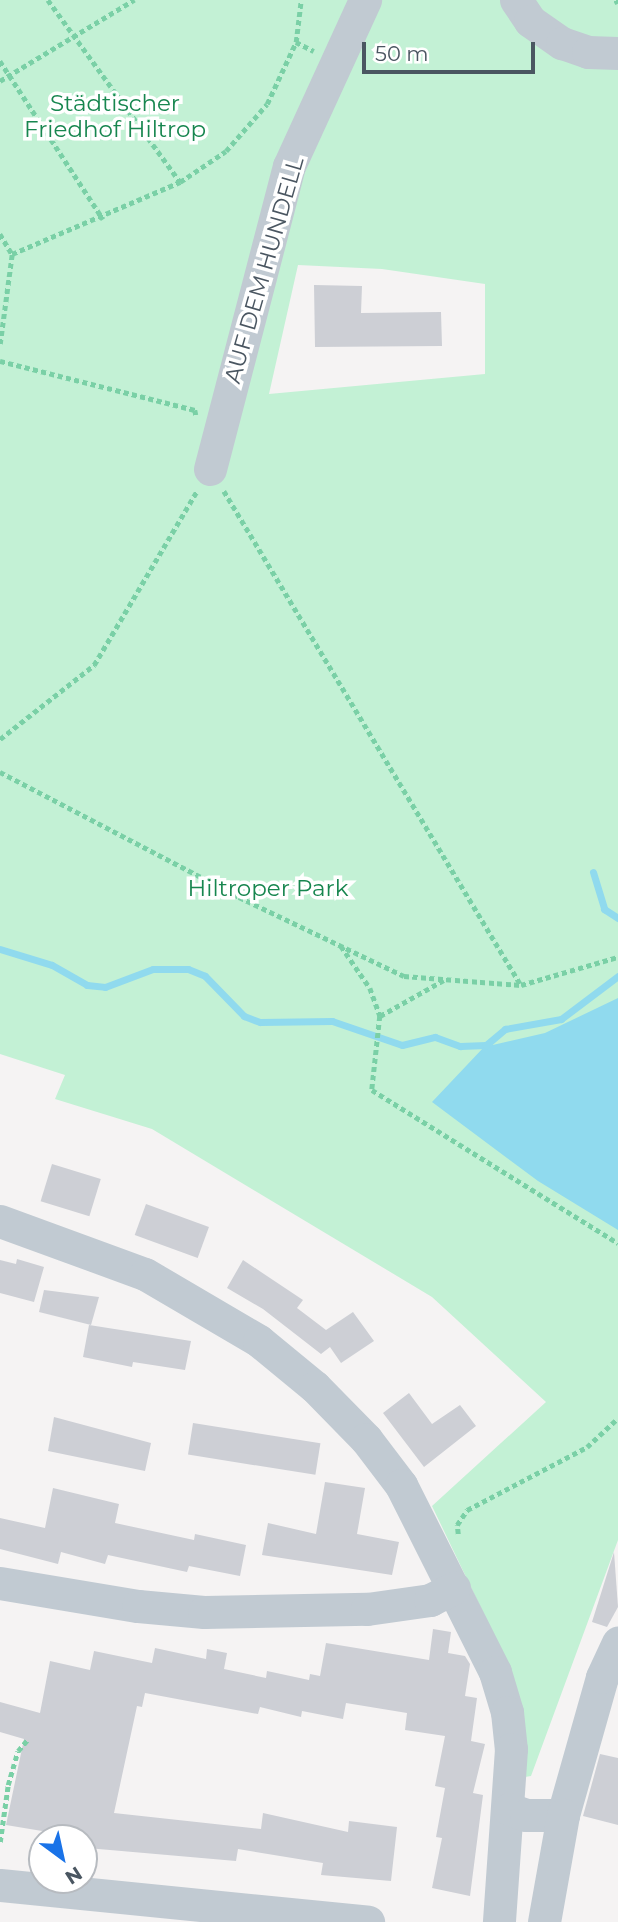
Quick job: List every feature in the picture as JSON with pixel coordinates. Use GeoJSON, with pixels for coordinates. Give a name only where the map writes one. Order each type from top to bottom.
{"type":"FeatureCollection","features":[{"type":"Feature","properties":{"kind":"street","name":"AUF DEM HUNDELL"},"geometry":{"type":"LineString","coordinates":[[210,469],[289,166],[365,0]]}},
{"type":"Feature","properties":{"kind":"street"},"geometry":{"type":"LineString","coordinates":[[516,0],[530,22],[562,44],[588,52],[618,53]]}},
{"type":"Feature","properties":{"kind":"street"},"geometry":{"type":"LineString","coordinates":[[0,1221],[145,1274],[259,1341],[315,1387],[366,1439],[401,1485],[495,1672],[507,1712],[509,1809],[499,1922]]}},
{"type":"Feature","properties":{"kind":"street"},"geometry":{"type":"LineString","coordinates":[[0,1583],[138,1606],[204,1612],[367,1609],[430,1600],[447,1575]]}},
{"type":"Feature","properties":{"kind":"street"},"geometry":{"type":"LineString","coordinates":[[544,1922],[563,1815],[602,1676],[618,1643]]}},
{"type":"Feature","properties":{"kind":"street"},"geometry":{"type":"LineString","coordinates":[[509,1809],[526,1815],[563,1815]]}},
{"type":"Feature","properties":{"kind":"street"},"geometry":{"type":"LineString","coordinates":[[0,1885],[120,1909],[368,1922]]}},
{"type":"Feature","properties":{"kind":"path"},"geometry":{"type":"LineString","coordinates":[[48,0],[180,182]]}},
{"type":"Feature","properties":{"kind":"path"},"geometry":{"type":"LineString","coordinates":[[0,81],[134,0]]}},
{"type":"Feature","properties":{"kind":"path"},"geometry":{"type":"LineString","coordinates":[[12,254],[103,219],[180,182],[226,151],[267,104],[296,42],[301,0]]}},
{"type":"Feature","properties":{"kind":"path"},"geometry":{"type":"LineString","coordinates":[[0,61],[11,74],[103,219]]}},
{"type":"Feature","properties":{"kind":"path"},"geometry":{"type":"LineString","coordinates":[[0,234],[12,254],[0,344]]}},
{"type":"Feature","properties":{"kind":"path"},"geometry":{"type":"LineString","coordinates":[[0,360],[195,410],[198,422]]}},
{"type":"Feature","properties":{"kind":"path"},"geometry":{"type":"LineString","coordinates":[[0,739],[94,665],[210,469],[521,985]]}},
{"type":"Feature","properties":{"kind":"path"},"geometry":{"type":"LineString","coordinates":[[0,772],[404,976],[521,985],[618,957]]}},
{"type":"Feature","properties":{"kind":"path"},"geometry":{"type":"LineString","coordinates":[[340,946],[370,988],[380,1016],[372,1062],[372,1090],[618,1243]]}},
{"type":"Feature","properties":{"kind":"path"},"geometry":{"type":"LineString","coordinates":[[380,1016],[445,979]]}},
{"type":"Feature","properties":{"kind":"path"},"geometry":{"type":"LineString","coordinates":[[447,1575],[456,1548],[457,1525],[467,1510],[587,1447],[618,1418]]}},
{"type":"Feature","properties":{"kind":"path"},"geometry":{"type":"LineString","coordinates":[[0,1842],[8,1785],[18,1751],[28,1739]]}},
{"type":"Feature","properties":{"kind":"green space"},"geometry":{"type":"Polygon","coordinates":[[[0,0],[618,0],[618,1540],[531,1776],[525,1777],[503,1654],[432,1506],[546,1402],[432,1297],[152,1129],[55,1099],[65,1075],[0,1054],[0,0]],[[298,265],[269,394],[485,374],[485,284],[382,269],[298,265]]]}},
{"type":"Feature","properties":{"kind":"water"},"geometry":{"type":"Polygon","coordinates":[[[618,998],[618,1230],[538,1181],[432,1102],[484,1047],[545,1033],[618,998]]]}},
{"type":"Feature","properties":{"kind":"building"},"geometry":{"type":"Polygon","coordinates":[[[314,285],[362,286],[361,313],[441,312],[442,346],[315,347],[314,285]]]}},
{"type":"Feature","properties":{"kind":"building"},"geometry":{"type":"Polygon","coordinates":[[[52,1164],[101,1179],[89,1216],[41,1201],[52,1164]]]}},
{"type":"Feature","properties":{"kind":"building"},"geometry":{"type":"Polygon","coordinates":[[[146,1204],[209,1227],[198,1258],[135,1235],[146,1204]]]}},
{"type":"Feature","properties":{"kind":"building"},"geometry":{"type":"Polygon","coordinates":[[[17,1259],[44,1267],[34,1302],[0,1293],[0,1260],[16,1264],[17,1259]]]}},
{"type":"Feature","properties":{"kind":"building"},"geometry":{"type":"Polygon","coordinates":[[[243,1260],[303,1300],[297,1308],[326,1330],[353,1312],[374,1341],[341,1363],[330,1347],[321,1354],[263,1309],[227,1288],[243,1260]]]}},
{"type":"Feature","properties":{"kind":"building"},"geometry":{"type":"Polygon","coordinates":[[[44,1290],[99,1297],[91,1325],[39,1312],[44,1290]]]}},
{"type":"Feature","properties":{"kind":"building"},"geometry":{"type":"Polygon","coordinates":[[[89,1325],[191,1341],[185,1370],[133,1362],[132,1367],[83,1357],[89,1325]]]}},
{"type":"Feature","properties":{"kind":"building"},"geometry":{"type":"Polygon","coordinates":[[[409,1393],[432,1424],[460,1405],[476,1426],[424,1467],[383,1413],[409,1393]]]}},
{"type":"Feature","properties":{"kind":"building"},"geometry":{"type":"Polygon","coordinates":[[[54,1417],[151,1443],[145,1471],[48,1451],[54,1417]]]}},
{"type":"Feature","properties":{"kind":"building"},"geometry":{"type":"Polygon","coordinates":[[[193,1423],[320,1443],[315,1475],[188,1455],[193,1423]]]}},
{"type":"Feature","properties":{"kind":"building"},"geometry":{"type":"Polygon","coordinates":[[[325,1482],[365,1488],[357,1534],[399,1542],[392,1575],[262,1555],[268,1523],[316,1534],[325,1482]]]}},
{"type":"Feature","properties":{"kind":"building"},"geometry":{"type":"Polygon","coordinates":[[[53,1488],[119,1504],[115,1523],[194,1540],[195,1534],[246,1545],[240,1576],[189,1566],[187,1572],[108,1555],[105,1564],[61,1552],[58,1564],[0,1549],[0,1518],[45,1528],[53,1488]]]}},
{"type":"Feature","properties":{"kind":"building"},"geometry":{"type":"Polygon","coordinates":[[[614,1552],[618,1607],[607,1627],[592,1622],[614,1552]]]}},
{"type":"Feature","properties":{"kind":"building"},"geometry":{"type":"Polygon","coordinates":[[[433,1629],[451,1632],[448,1653],[465,1656],[470,1664],[465,1696],[477,1698],[471,1741],[485,1744],[473,1793],[483,1795],[470,1896],[432,1888],[442,1838],[436,1837],[445,1788],[435,1786],[445,1736],[405,1730],[407,1713],[346,1703],[343,1719],[302,1711],[301,1717],[260,1707],[258,1714],[145,1693],[142,1707],[137,1706],[114,1813],[261,1829],[263,1813],[348,1832],[349,1821],[397,1827],[391,1881],[321,1875],[323,1863],[238,1849],[236,1861],[98,1849],[98,1824],[28,1824],[28,1829],[6,1825],[24,1739],[0,1732],[0,1702],[40,1713],[50,1661],[90,1670],[94,1651],[152,1663],[155,1648],[206,1659],[207,1649],[227,1653],[224,1669],[266,1678],[267,1671],[309,1680],[310,1674],[320,1676],[326,1643],[429,1660],[433,1629]]]}},
{"type":"Feature","properties":{"kind":"building"},"geometry":{"type":"Polygon","coordinates":[[[600,1754],[618,1758],[618,1825],[583,1816],[600,1754]]]}},
{"type":"Feature","properties":{"kind":"waterway"},"geometry":{"type":"LineString","coordinates":[[593,872],[604,909],[618,918]]}},
{"type":"Feature","properties":{"kind":"waterway"},"geometry":{"type":"LineString","coordinates":[[0,949],[52,965],[87,985],[105,987],[153,969],[188,969],[205,976],[244,1016],[260,1022],[332,1021],[402,1045],[435,1037],[460,1046],[486,1045],[505,1029],[561,1019],[618,976]]}},
{"type":"Feature","properties":{"kind":"park label","name":"Städtischer Friedhof Hiltrop"},"geometry":{"type":"Point","coordinates":[115,116]}},
{"type":"Feature","properties":{"kind":"park label","name":"Hiltroper Park"},"geometry":{"type":"Point","coordinates":[268,888]}}]}
